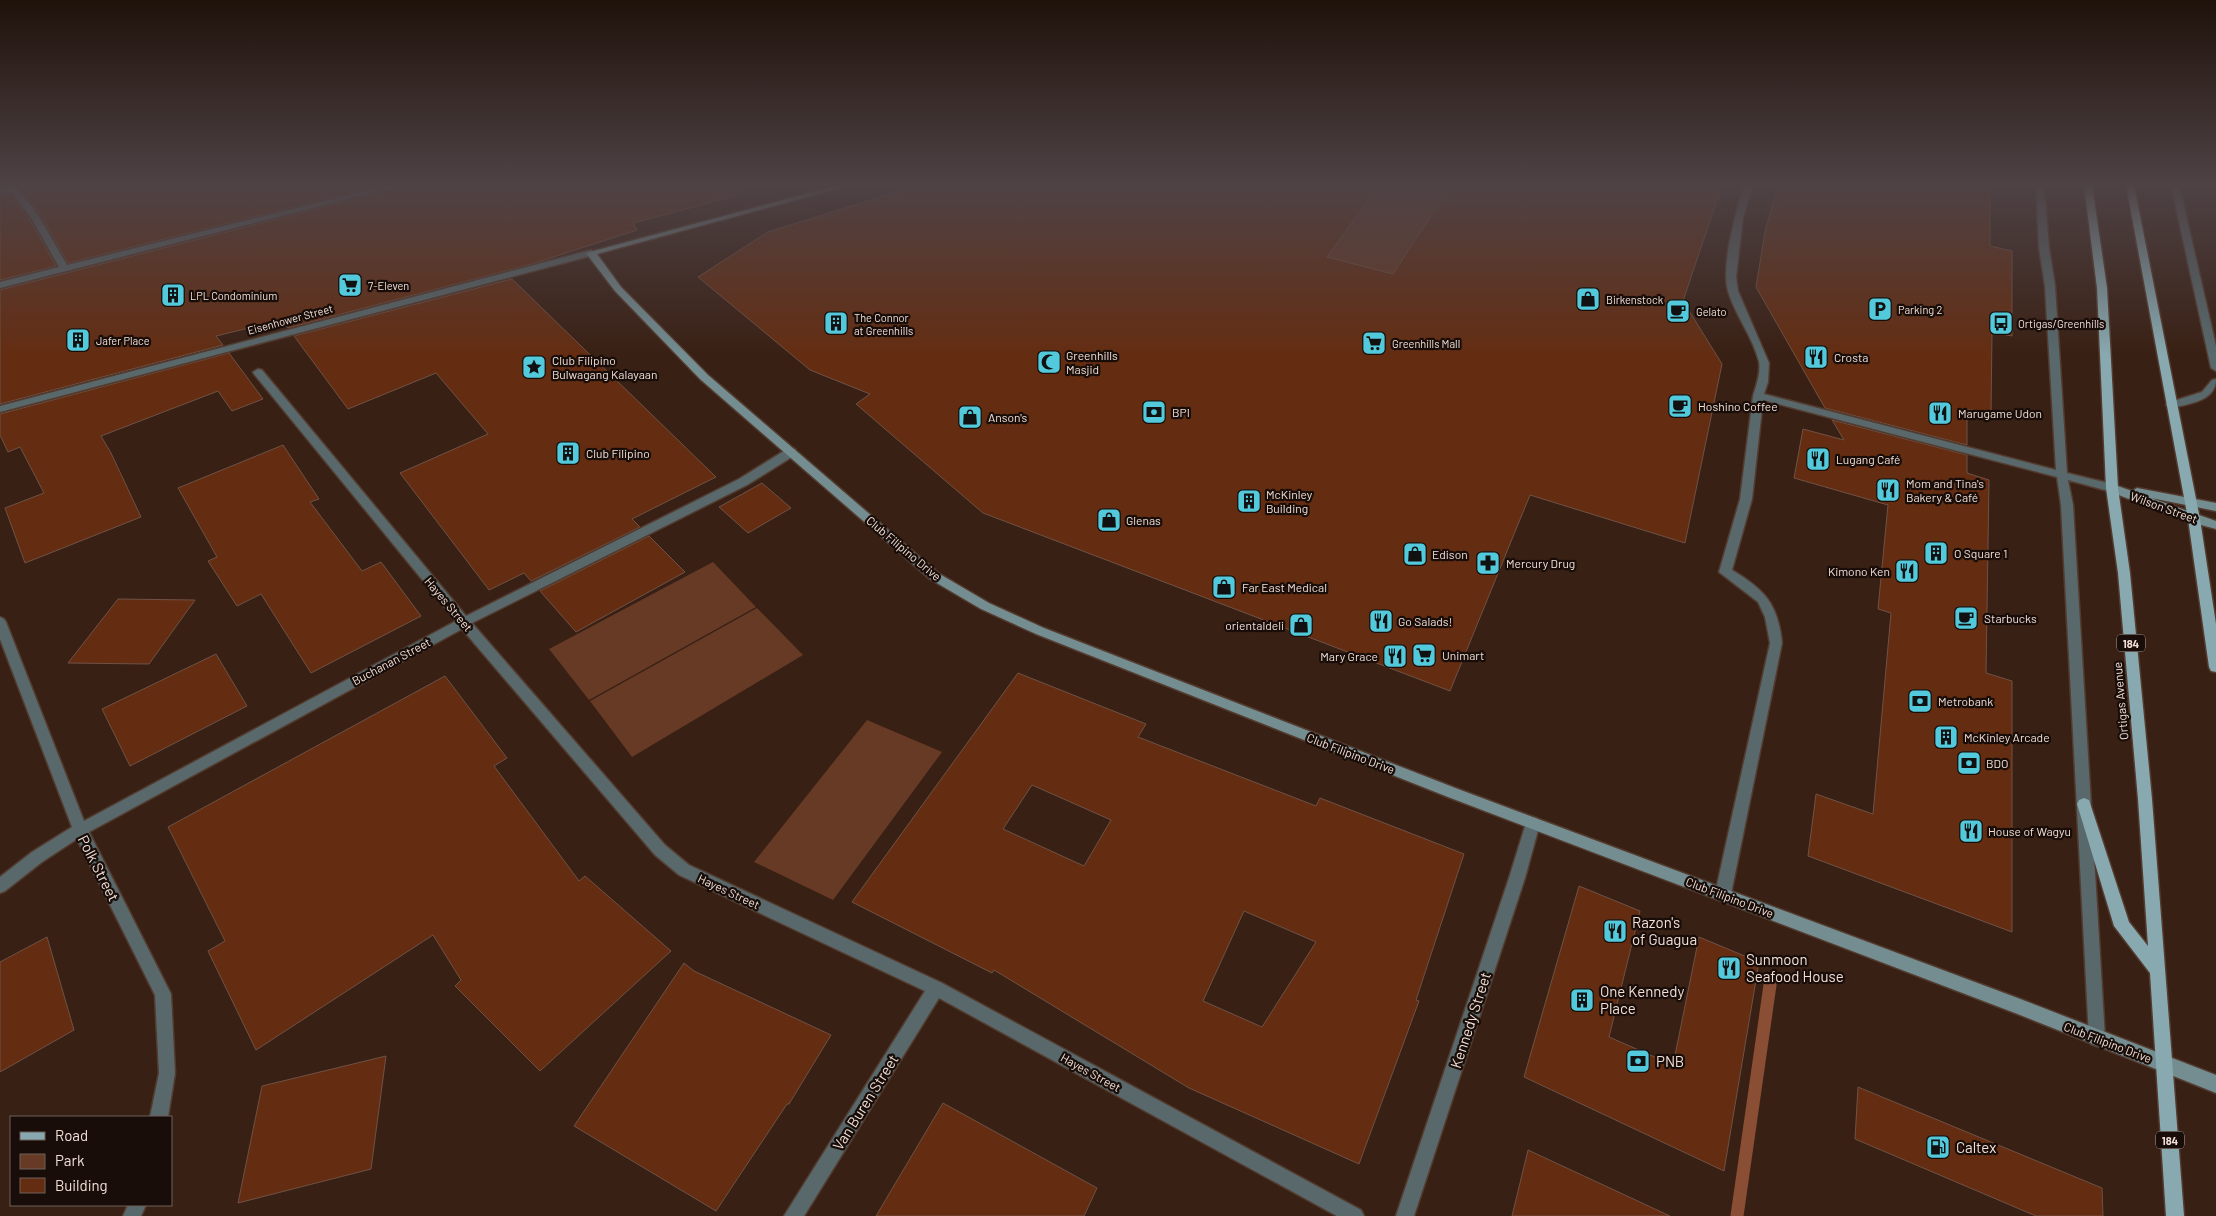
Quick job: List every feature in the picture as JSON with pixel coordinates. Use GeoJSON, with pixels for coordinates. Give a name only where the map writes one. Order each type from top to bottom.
{"type":"FeatureCollection","features":[{"type":"Feature","properties":{"kind":"main road","name":"Ortigas Avenue"},"geometry":{"type":"LineString","coordinates":[[2096,242],[2102,288],[2112,488],[2125,583],[2159,973],[2175,1216]]}},
{"type":"Feature","properties":{"kind":"main road"},"geometry":{"type":"LineString","coordinates":[[2141,242],[2211,612],[2216,667]]}},
{"type":"Feature","properties":{"kind":"main road"},"geometry":{"type":"LineString","coordinates":[[2084,804],[2122,926],[2159,973]]}},
{"type":"Feature","properties":{"kind":"street"},"geometry":{"type":"LineString","coordinates":[[49,242],[64,269]]}},
{"type":"Feature","properties":{"kind":"street"},"geometry":{"type":"LineString","coordinates":[[0,285],[172,242]]}},
{"type":"Feature","properties":{"kind":"street","name":"Eisenhower Street"},"geometry":{"type":"LineString","coordinates":[[0,409],[634,242]]}},
{"type":"Feature","properties":{"kind":"street"},"geometry":{"type":"LineString","coordinates":[[1723,894],[1776,643],[1775,624],[1769,607],[1754,590],[1725,572],[1746,498],[1758,396],[1763,382],[1764,363],[1733,291],[1732,276],[1736,242]]}},
{"type":"Feature","properties":{"kind":"street"},"geometry":{"type":"LineString","coordinates":[[2044,242],[2050,296],[2062,476],[2067,505],[2097,1038]]}},
{"type":"Feature","properties":{"kind":"street"},"geometry":{"type":"LineString","coordinates":[[2188,242],[2216,368]]}},
{"type":"Feature","properties":{"kind":"street","name":"Club Filipino Drive"},"geometry":{"type":"LineString","coordinates":[[591,253],[618,288],[704,377],[934,576],[985,606],[1040,631],[1444,790],[1723,894],[2216,1084]]}},
{"type":"Feature","properties":{"kind":"street","name":"Hayes Street"},"geometry":{"type":"LineString","coordinates":[[258,372],[464,622],[660,850],[684,870],[936,988],[1355,1216]]}},
{"type":"Feature","properties":{"kind":"street"},"geometry":{"type":"LineString","coordinates":[[2171,405],[2206,394],[2216,382]]}},
{"type":"Feature","properties":{"kind":"street","name":"Wilson Street"},"geometry":{"type":"LineString","coordinates":[[1758,396],[2062,476],[2112,488],[2190,500],[2216,507]]}},
{"type":"Feature","properties":{"kind":"street","name":"Buchanan Street"},"geometry":{"type":"LineString","coordinates":[[0,886],[36,857],[80,830],[464,622],[743,482],[791,452]]}},
{"type":"Feature","properties":{"kind":"street","name":"Wilson Street"},"geometry":{"type":"LineString","coordinates":[[2112,488],[2194,520],[2216,525]]}},
{"type":"Feature","properties":{"kind":"street","name":"Polk Street"},"geometry":{"type":"LineString","coordinates":[[0,622],[80,830],[163,994],[167,1073],[159,1116]]}},
{"type":"Feature","properties":{"kind":"street","name":"Kennedy Street"},"geometry":{"type":"LineString","coordinates":[[1405,1216],[1517,878],[1533,822]]}},
{"type":"Feature","properties":{"kind":"street","name":"Van Buren Street"},"geometry":{"type":"LineString","coordinates":[[794,1216],[936,988]]}},
{"type":"Feature","properties":{"kind":"green space"},"geometry":{"type":"Polygon","coordinates":[[[1338,242],[1414,242],[1393,274],[1327,257],[1338,242]]]}},
{"type":"Feature","properties":{"kind":"green space"},"geometry":{"type":"Polygon","coordinates":[[[713,562],[756,607],[589,700],[549,649],[713,562]]]}},
{"type":"Feature","properties":{"kind":"green space"},"geometry":{"type":"Polygon","coordinates":[[[757,608],[803,655],[632,757],[590,701],[757,608]]]}},
{"type":"Feature","properties":{"kind":"green space"},"geometry":{"type":"Polygon","coordinates":[[[867,720],[942,752],[833,900],[754,862],[867,720]]]}},
{"type":"Feature","properties":{"kind":"building"},"geometry":{"type":"Polygon","coordinates":[[[0,242],[42,242],[56,266],[0,280],[0,242]]]}},
{"type":"Feature","properties":{"kind":"building"},"geometry":{"type":"Polygon","coordinates":[[[56,242],[154,242],[68,263],[56,242]]]}},
{"type":"Feature","properties":{"kind":"building"},"geometry":{"type":"Polygon","coordinates":[[[188,242],[601,242],[532,264],[288,328],[281,320],[216,336],[223,345],[0,404],[0,290],[188,242]]]}},
{"type":"Feature","properties":{"kind":"building"},"geometry":{"type":"Polygon","coordinates":[[[753,242],[1338,242],[1327,257],[1393,274],[1414,242],[1703,242],[1683,301],[1722,364],[1685,543],[1530,495],[1450,691],[983,513],[856,404],[870,394],[810,370],[698,277],[753,242]]]}},
{"type":"Feature","properties":{"kind":"building","name":"Parking 2"},"geometry":{"type":"Polygon","coordinates":[[[1763,242],[1990,242],[1990,246],[2012,251],[2012,336],[1992,332],[1991,415],[1967,409],[1967,445],[1825,408],[1756,287],[1763,242]]]}},
{"type":"Feature","properties":{"kind":"building","name":"Club Filipino"},"geometry":{"type":"Polygon","coordinates":[[[512,279],[716,477],[632,519],[640,527],[531,581],[524,573],[489,590],[400,473],[488,434],[436,373],[348,409],[294,336],[512,279]]]}},
{"type":"Feature","properties":{"kind":"building"},"geometry":{"type":"Polygon","coordinates":[[[229,353],[263,399],[232,411],[218,391],[101,436],[141,517],[25,563],[5,508],[44,493],[20,447],[8,452],[0,435],[0,414],[229,353]]]}},
{"type":"Feature","properties":{"kind":"building"},"geometry":{"type":"Polygon","coordinates":[[[1832,420],[1967,455],[1967,473],[1989,480],[1986,673],[2012,681],[2012,932],[1808,856],[1816,794],[1873,814],[1891,613],[1878,609],[1888,505],[1794,478],[1803,429],[1844,440],[1832,420]]]}},
{"type":"Feature","properties":{"kind":"building"},"geometry":{"type":"Polygon","coordinates":[[[283,445],[319,499],[310,502],[362,571],[381,562],[421,616],[311,673],[261,594],[237,606],[208,561],[217,557],[178,488],[283,445]]]}},
{"type":"Feature","properties":{"kind":"building"},"geometry":{"type":"Polygon","coordinates":[[[762,483],[791,508],[748,533],[719,507],[762,483]]]}},
{"type":"Feature","properties":{"kind":"building"},"geometry":{"type":"Polygon","coordinates":[[[649,536],[685,572],[576,632],[540,591],[649,536]]]}},
{"type":"Feature","properties":{"kind":"building"},"geometry":{"type":"Polygon","coordinates":[[[118,599],[195,600],[149,664],[68,663],[118,599]]]}},
{"type":"Feature","properties":{"kind":"building"},"geometry":{"type":"Polygon","coordinates":[[[216,654],[247,706],[130,766],[102,709],[216,654]]]}},
{"type":"Feature","properties":{"kind":"building"},"geometry":{"type":"Polygon","coordinates":[[[1018,673],[1146,724],[1138,737],[1316,806],[1320,798],[1464,854],[1416,1000],[1419,1001],[1359,1164],[1189,1088],[994,970],[992,973],[852,902],[1018,673]],[[1032,785],[1003,829],[1084,866],[1111,820],[1032,785]],[[1244,911],[1203,1001],[1262,1027],[1316,942],[1244,911]]]}},
{"type":"Feature","properties":{"kind":"building"},"geometry":{"type":"Polygon","coordinates":[[[445,676],[507,758],[494,766],[579,881],[585,876],[671,951],[540,1071],[455,986],[461,980],[433,935],[256,1050],[208,951],[225,941],[168,827],[445,676]]]}},
{"type":"Feature","properties":{"kind":"building","name":"One Kennedy Place"},"geometry":{"type":"Polygon","coordinates":[[[1579,886],[1640,911],[1609,1037],[1673,1065],[1699,937],[1759,962],[1724,1171],[1524,1077],[1579,886]]]}},
{"type":"Feature","properties":{"kind":"building"},"geometry":{"type":"Polygon","coordinates":[[[47,937],[74,1030],[0,1072],[0,962],[47,937]]]}},
{"type":"Feature","properties":{"kind":"building"},"geometry":{"type":"Polygon","coordinates":[[[684,963],[694,971],[831,1035],[789,1104],[787,1104],[716,1211],[574,1126],[684,963]]]}},
{"type":"Feature","properties":{"kind":"building"},"geometry":{"type":"Polygon","coordinates":[[[386,1056],[371,1169],[238,1203],[262,1086],[386,1056]]]}},
{"type":"Feature","properties":{"kind":"building","name":"Caltex"},"geometry":{"type":"Polygon","coordinates":[[[1858,1087],[2102,1188],[2103,1216],[2036,1216],[1855,1139],[1858,1087]]]}},
{"type":"Feature","properties":{"kind":"building"},"geometry":{"type":"Polygon","coordinates":[[[943,1103],[1097,1188],[1084,1216],[876,1216],[943,1103]]]}},
{"type":"Feature","properties":{"kind":"building"},"geometry":{"type":"Polygon","coordinates":[[[1528,1150],[1670,1216],[1512,1216],[1528,1150]]]}},
{"type":"Feature","properties":{"kind":"waterway"},"geometry":{"type":"LineString","coordinates":[[1737,1216],[1770,985]]}},
{"type":"Feature","properties":{"kind":"place","name":"7-Eleven"},"geometry":{"type":"Point","coordinates":[350,285]}},
{"type":"Feature","properties":{"kind":"place","name":"LPL Condominium"},"geometry":{"type":"Point","coordinates":[173,295]}},
{"type":"Feature","properties":{"kind":"place","name":"Birkenstock"},"geometry":{"type":"Point","coordinates":[1588,299]}},
{"type":"Feature","properties":{"kind":"place","name":"Parking 2"},"geometry":{"type":"Point","coordinates":[1880,309]}},
{"type":"Feature","properties":{"kind":"place","name":"Gelato"},"geometry":{"type":"Point","coordinates":[1678,311]}},
{"type":"Feature","properties":{"kind":"place","name":"The Connor at Greenhills"},"geometry":{"type":"Point","coordinates":[836,323]}},
{"type":"Feature","properties":{"kind":"place","name":"Ortigas/Greenhills"},"geometry":{"type":"Point","coordinates":[2001,323]}},
{"type":"Feature","properties":{"kind":"place","name":"Jafer Place"},"geometry":{"type":"Point","coordinates":[78,340]}},
{"type":"Feature","properties":{"kind":"place","name":"Greenhills Mall"},"geometry":{"type":"Point","coordinates":[1374,343]}},
{"type":"Feature","properties":{"kind":"place","name":"Crosta"},"geometry":{"type":"Point","coordinates":[1816,357]}},
{"type":"Feature","properties":{"kind":"place","name":"Greenhills Masjid"},"geometry":{"type":"Point","coordinates":[1049,362]}},
{"type":"Feature","properties":{"kind":"place","name":"Club Filipino Bulwagang Kalayaan"},"geometry":{"type":"Point","coordinates":[534,367]}},
{"type":"Feature","properties":{"kind":"place","name":"Hoshino Coffee"},"geometry":{"type":"Point","coordinates":[1680,406]}},
{"type":"Feature","properties":{"kind":"place","name":"BPI"},"geometry":{"type":"Point","coordinates":[1154,412]}},
{"type":"Feature","properties":{"kind":"place","name":"Marugame Udon"},"geometry":{"type":"Point","coordinates":[1940,413]}},
{"type":"Feature","properties":{"kind":"place","name":"Anson's"},"geometry":{"type":"Point","coordinates":[970,417]}},
{"type":"Feature","properties":{"kind":"place","name":"Club Filipino"},"geometry":{"type":"Point","coordinates":[568,453]}},
{"type":"Feature","properties":{"kind":"place","name":"Lugang Café"},"geometry":{"type":"Point","coordinates":[1818,459]}},
{"type":"Feature","properties":{"kind":"place","name":"Mom and Tina's Bakery & Café"},"geometry":{"type":"Point","coordinates":[1888,490]}},
{"type":"Feature","properties":{"kind":"place","name":"McKinley Building"},"geometry":{"type":"Point","coordinates":[1249,501]}},
{"type":"Feature","properties":{"kind":"place","name":"Glenas"},"geometry":{"type":"Point","coordinates":[1109,520]}},
{"type":"Feature","properties":{"kind":"place","name":"O Square 1"},"geometry":{"type":"Point","coordinates":[1936,553]}},
{"type":"Feature","properties":{"kind":"place","name":"Edison"},"geometry":{"type":"Point","coordinates":[1415,554]}},
{"type":"Feature","properties":{"kind":"place","name":"Mercury Drug"},"geometry":{"type":"Point","coordinates":[1488,563]}},
{"type":"Feature","properties":{"kind":"place","name":"Kimono Ken"},"geometry":{"type":"Point","coordinates":[1907,571]}},
{"type":"Feature","properties":{"kind":"place","name":"Far East Medical"},"geometry":{"type":"Point","coordinates":[1224,587]}},
{"type":"Feature","properties":{"kind":"place","name":"Starbucks"},"geometry":{"type":"Point","coordinates":[1966,618]}},
{"type":"Feature","properties":{"kind":"place","name":"Go Salads!"},"geometry":{"type":"Point","coordinates":[1381,621]}},
{"type":"Feature","properties":{"kind":"place","name":"orientaldeli"},"geometry":{"type":"Point","coordinates":[1301,625]}},
{"type":"Feature","properties":{"kind":"place","name":"Unimart"},"geometry":{"type":"Point","coordinates":[1424,655]}},
{"type":"Feature","properties":{"kind":"place","name":"Mary Grace"},"geometry":{"type":"Point","coordinates":[1395,656]}},
{"type":"Feature","properties":{"kind":"place","name":"Metrobank"},"geometry":{"type":"Point","coordinates":[1920,701]}},
{"type":"Feature","properties":{"kind":"place","name":"McKinley Arcade"},"geometry":{"type":"Point","coordinates":[1946,737]}},
{"type":"Feature","properties":{"kind":"place","name":"BDO"},"geometry":{"type":"Point","coordinates":[1969,763]}},
{"type":"Feature","properties":{"kind":"place","name":"House of Wagyu"},"geometry":{"type":"Point","coordinates":[1971,831]}},
{"type":"Feature","properties":{"kind":"place","name":"Razon's of Guagua"},"geometry":{"type":"Point","coordinates":[1615,931]}},
{"type":"Feature","properties":{"kind":"place","name":"Sunmoon Seafood House"},"geometry":{"type":"Point","coordinates":[1729,968]}},
{"type":"Feature","properties":{"kind":"place","name":"One Kennedy Place"},"geometry":{"type":"Point","coordinates":[1582,1000]}},
{"type":"Feature","properties":{"kind":"place","name":"PNB"},"geometry":{"type":"Point","coordinates":[1638,1061]}},
{"type":"Feature","properties":{"kind":"place","name":"Caltex"},"geometry":{"type":"Point","coordinates":[1938,1147]}}]}
